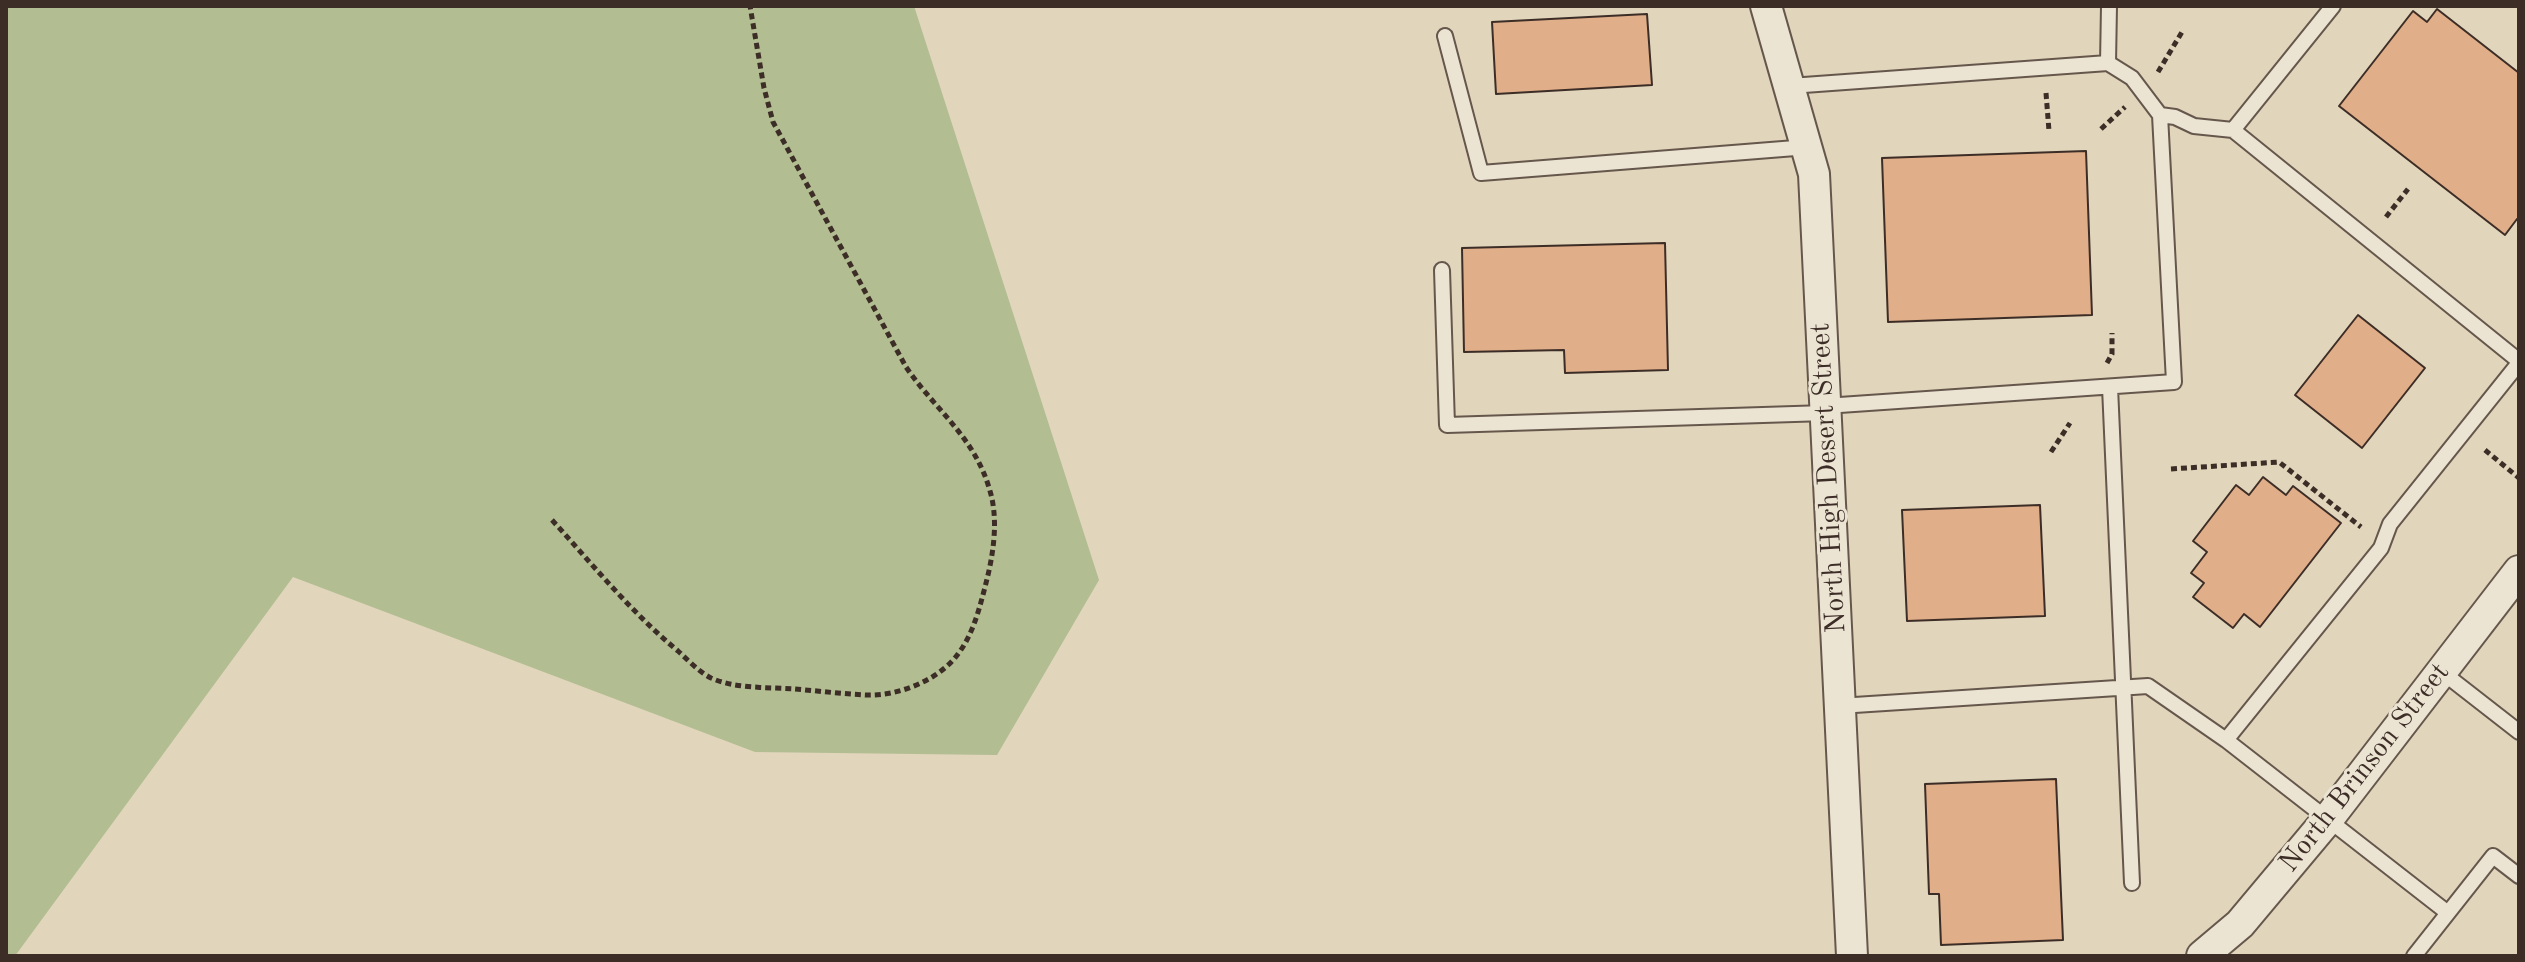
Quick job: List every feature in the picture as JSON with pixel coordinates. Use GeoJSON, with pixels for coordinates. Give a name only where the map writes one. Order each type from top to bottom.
{"type":"FeatureCollection","features":[{"type":"Feature","properties":{"kind":"street","name":"North High Desert Street"},"geometry":{"type":"LineString","coordinates":[[1766,6],[1814,174],[1852,956]]}},
{"type":"Feature","properties":{"kind":"street","name":"North Brinson Street"},"geometry":{"type":"LineString","coordinates":[[2202,956],[2240,924],[2328,819],[2519,571]]}},
{"type":"Feature","properties":{"kind":"lane"},"geometry":{"type":"LineString","coordinates":[[2108,63],[2109,6]]}},
{"type":"Feature","properties":{"kind":"lane"},"geometry":{"type":"LineString","coordinates":[[2233,130],[2333,6]]}},
{"type":"Feature","properties":{"kind":"lane"},"geometry":{"type":"LineString","coordinates":[[1445,36],[1481,173],[1808,147]]}},
{"type":"Feature","properties":{"kind":"lane"},"geometry":{"type":"LineString","coordinates":[[1442,270],[1447,425],[1826,409],[2174,382],[2160,115],[2132,78],[2108,63],[1790,86]]}},
{"type":"Feature","properties":{"kind":"lane"},"geometry":{"type":"LineString","coordinates":[[2160,115],[2175,117],[2194,126],[2233,130],[2519,362],[2390,524],[2381,548],[2226,740]]}},
{"type":"Feature","properties":{"kind":"lane"},"geometry":{"type":"LineString","coordinates":[[2110,387],[2132,883]]}},
{"type":"Feature","properties":{"kind":"lane"},"geometry":{"type":"LineString","coordinates":[[2442,672],[2519,732]]}},
{"type":"Feature","properties":{"kind":"lane"},"geometry":{"type":"LineString","coordinates":[[1839,706],[2148,686],[2226,740],[2448,913]]}},
{"type":"Feature","properties":{"kind":"lane"},"geometry":{"type":"LineString","coordinates":[[2414,956],[2493,856],[2519,876]]}},
{"type":"Feature","properties":{"kind":"path"},"geometry":{"type":"LineString","coordinates":[[552,520],[630,607],[669,644],[710,678],[733,684],[870,695],[903,690],[934,676],[958,655],[976,621],[995,529],[991,493],[977,454],[951,420],[925,395],[906,367],[773,122],[750,6]]}},
{"type":"Feature","properties":{"kind":"path"},"geometry":{"type":"LineString","coordinates":[[2158,72],[2182,32]]}},
{"type":"Feature","properties":{"kind":"path"},"geometry":{"type":"LineString","coordinates":[[2046,92],[2049,131]]}},
{"type":"Feature","properties":{"kind":"path"},"geometry":{"type":"LineString","coordinates":[[2101,129],[2126,106]]}},
{"type":"Feature","properties":{"kind":"path"},"geometry":{"type":"LineString","coordinates":[[2386,217],[2408,189]]}},
{"type":"Feature","properties":{"kind":"path"},"geometry":{"type":"LineString","coordinates":[[2103,370],[2112,354],[2112,333]]}},
{"type":"Feature","properties":{"kind":"path"},"geometry":{"type":"LineString","coordinates":[[2051,452],[2070,423]]}},
{"type":"Feature","properties":{"kind":"path"},"geometry":{"type":"LineString","coordinates":[[2485,450],[2519,478]]}},
{"type":"Feature","properties":{"kind":"path"},"geometry":{"type":"LineString","coordinates":[[2171,469],[2279,462],[2361,527]]}},
{"type":"Feature","properties":{"kind":"green space"},"geometry":{"type":"Polygon","coordinates":[[[6,6],[914,6],[1099,580],[997,755],[755,752],[293,577],[15,956],[6,956],[6,6]]]}},
{"type":"Feature","properties":{"kind":"building"},"geometry":{"type":"Polygon","coordinates":[[[2437,9],[2519,73],[2519,221],[2517,219],[2505,235],[2339,106],[2413,11],[2427,22],[2437,9]]]}},
{"type":"Feature","properties":{"kind":"building"},"geometry":{"type":"Polygon","coordinates":[[[1647,14],[1652,85],[1496,94],[1492,22],[1647,14]]]}},
{"type":"Feature","properties":{"kind":"building"},"geometry":{"type":"Polygon","coordinates":[[[2086,151],[2092,315],[1888,322],[1882,158],[2086,151]]]}},
{"type":"Feature","properties":{"kind":"building"},"geometry":{"type":"Polygon","coordinates":[[[1665,243],[1668,370],[1565,373],[1564,350],[1464,352],[1462,248],[1665,243]]]}},
{"type":"Feature","properties":{"kind":"building"},"geometry":{"type":"Polygon","coordinates":[[[2358,315],[2425,368],[2362,448],[2295,395],[2358,315]]]}},
{"type":"Feature","properties":{"kind":"building"},"geometry":{"type":"Polygon","coordinates":[[[2263,477],[2286,495],[2293,486],[2341,523],[2260,627],[2244,614],[2233,628],[2193,597],[2204,583],[2191,573],[2207,552],[2193,541],[2236,485],[2249,495],[2263,477]]]}},
{"type":"Feature","properties":{"kind":"building"},"geometry":{"type":"Polygon","coordinates":[[[2040,505],[2045,616],[1907,621],[1902,510],[2040,505]]]}},
{"type":"Feature","properties":{"kind":"building"},"geometry":{"type":"Polygon","coordinates":[[[2056,779],[2063,940],[1941,945],[1939,894],[1929,894],[1925,784],[2056,779]]]}}]}
